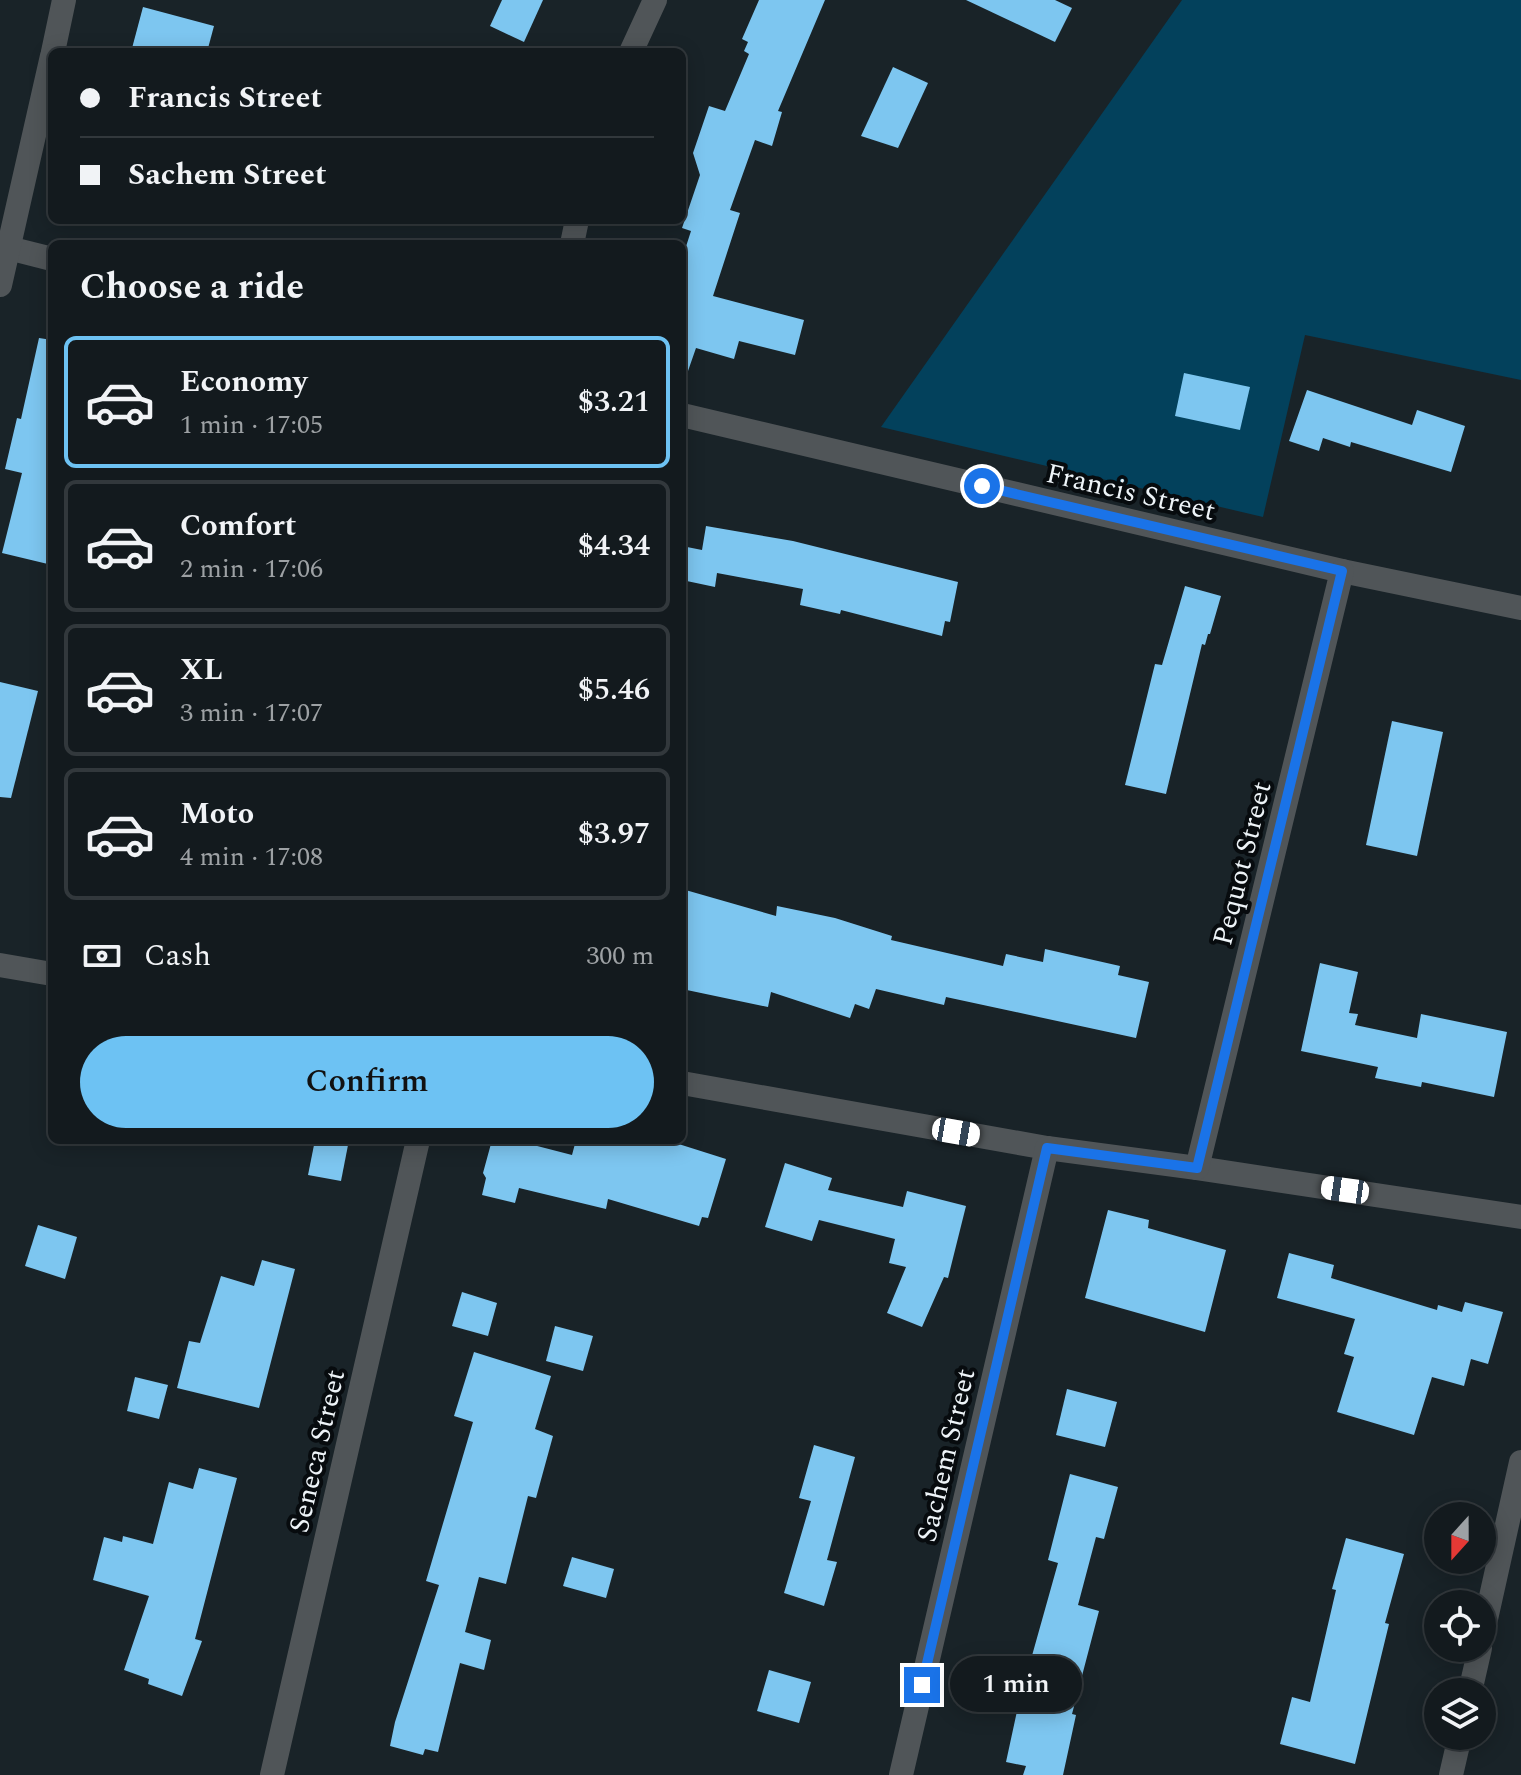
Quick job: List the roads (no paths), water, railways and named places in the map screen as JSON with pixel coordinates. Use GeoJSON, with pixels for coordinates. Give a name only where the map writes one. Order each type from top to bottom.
{"type":"FeatureCollection","features":[{"type":"Feature","properties":{"kind":"street"},"geometry":{"type":"LineString","coordinates":[[53,48],[64,0]]}},
{"type":"Feature","properties":{"kind":"street"},"geometry":{"type":"LineString","coordinates":[[633,48],[655,0]]}},
{"type":"Feature","properties":{"kind":"street"},"geometry":{"type":"LineString","coordinates":[[0,285],[5,247],[48,70]]}},
{"type":"Feature","properties":{"kind":"street"},"geometry":{"type":"LineString","coordinates":[[5,247],[48,258]]}},
{"type":"Feature","properties":{"kind":"street","name":"Francis Street"},"geometry":{"type":"LineString","coordinates":[[686,416],[1342,571],[1521,608]]}},
{"type":"Feature","properties":{"kind":"street","name":"Pequot Street"},"geometry":{"type":"LineString","coordinates":[[1197,1168],[1342,571]]}},
{"type":"Feature","properties":{"kind":"street"},"geometry":{"type":"LineString","coordinates":[[0,965],[48,973]]}},
{"type":"Feature","properties":{"kind":"street"},"geometry":{"type":"LineString","coordinates":[[686,1084],[1047,1148],[1521,1217]]}},
{"type":"Feature","properties":{"kind":"street","name":"Seneca Street"},"geometry":{"type":"LineString","coordinates":[[272,1775],[417,1144]]}},
{"type":"Feature","properties":{"kind":"street","name":"Sachem Street"},"geometry":{"type":"LineString","coordinates":[[901,1775],[1047,1148]]}},
{"type":"Feature","properties":{"kind":"street"},"geometry":{"type":"LineString","coordinates":[[1492,1590],[1521,1462]]}},
{"type":"Feature","properties":{"kind":"street"},"geometry":{"type":"LineString","coordinates":[[1451,1775],[1457,1750]]}}]}
